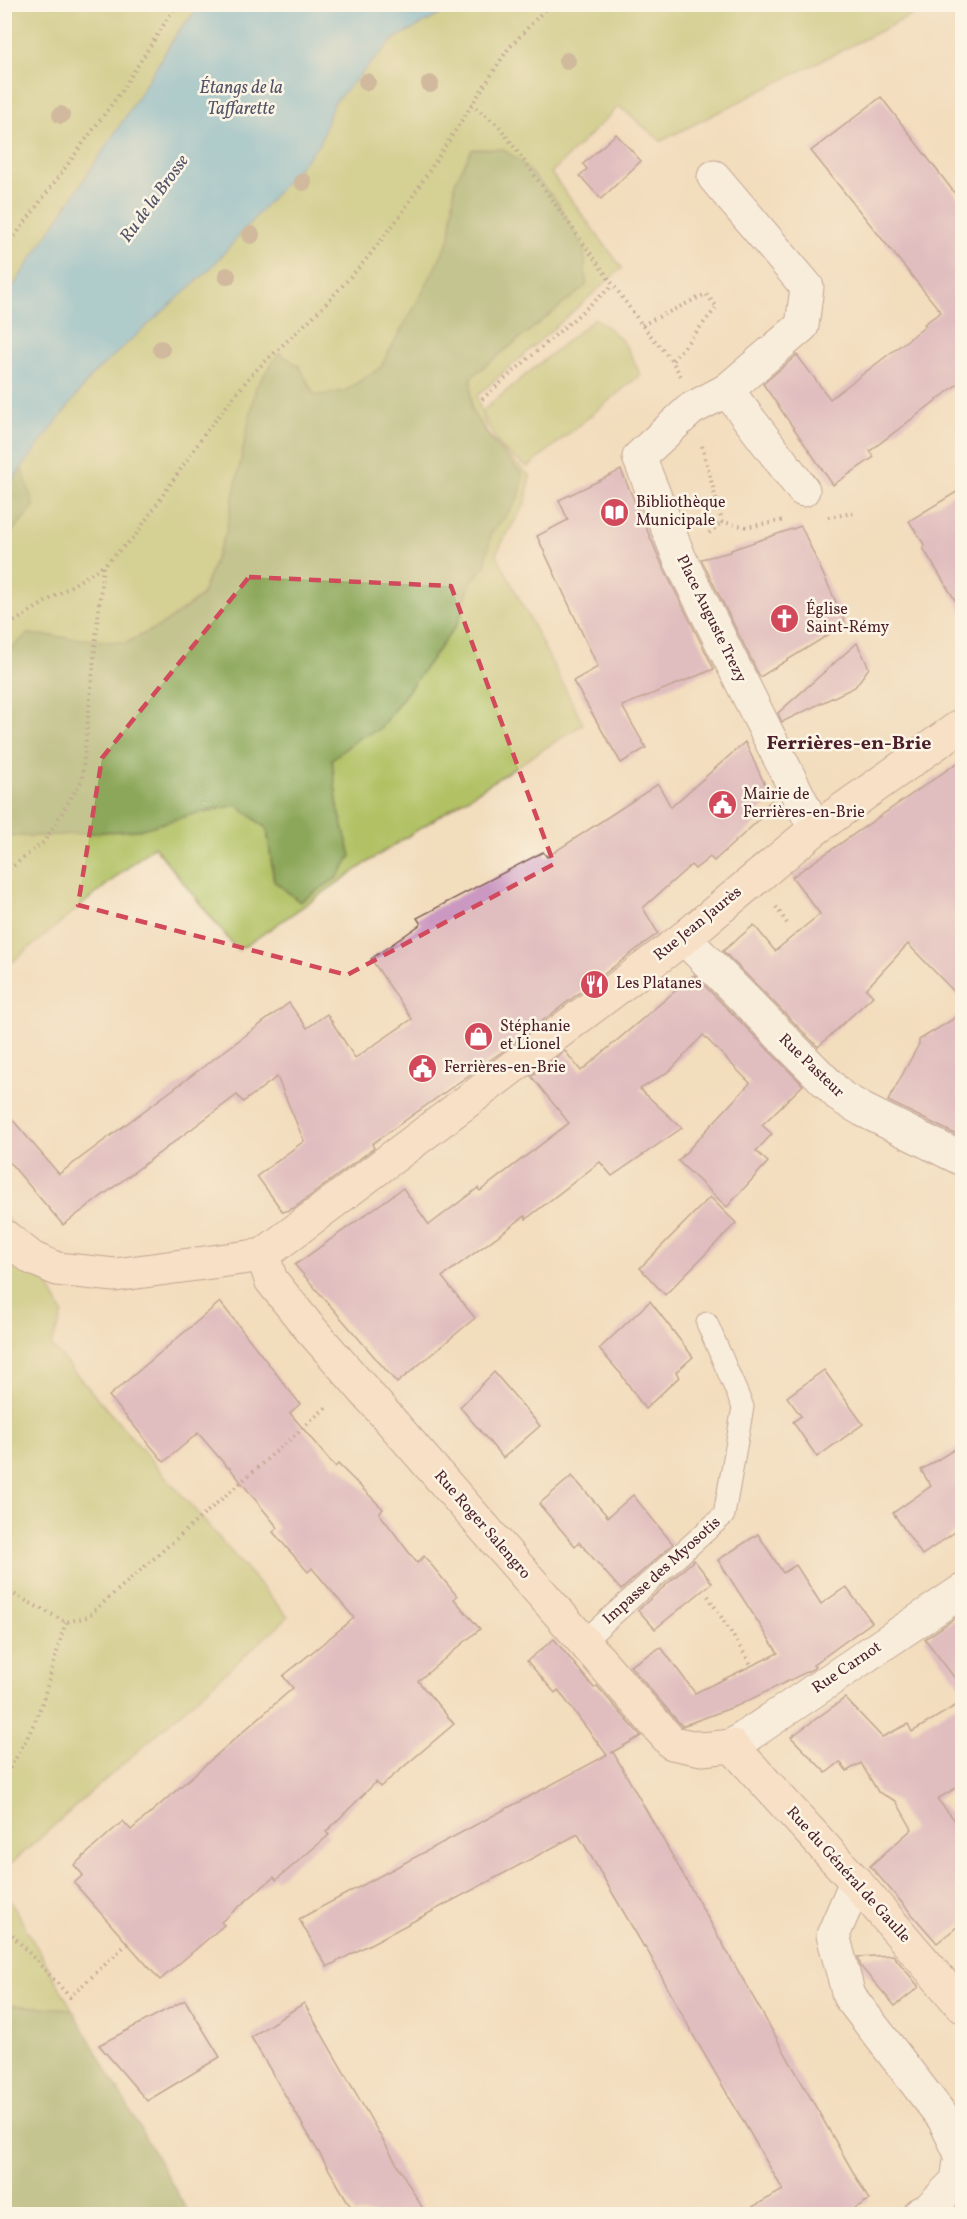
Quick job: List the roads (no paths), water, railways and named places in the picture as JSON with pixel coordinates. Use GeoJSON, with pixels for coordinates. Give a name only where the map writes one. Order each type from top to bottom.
{"type":"FeatureCollection","features":[{"type":"Feature","properties":{"kind":"main road","name":"Rue Jean Jaurès"},"geometry":{"type":"LineString","coordinates":[[263,1255],[684,938],[815,828],[963,725]]}},
{"type":"Feature","properties":{"kind":"main road"},"geometry":{"type":"LineString","coordinates":[[4,1236],[32,1258],[57,1269],[115,1275],[263,1255]]}},
{"type":"Feature","properties":{"kind":"main road","name":"Rue Roger Salengro"},"geometry":{"type":"LineString","coordinates":[[263,1255],[272,1280],[307,1325],[672,1743],[702,1749],[732,1746]]}},
{"type":"Feature","properties":{"kind":"main road","name":"Rue du Général de Gaulle"},"geometry":{"type":"LineString","coordinates":[[732,1746],[856,1882],[963,2006]]}},
{"type":"Feature","properties":{"kind":"street","name":"Place Auguste Trezy"},"geometry":{"type":"LineString","coordinates":[[714,177],[807,287],[802,326],[727,390],[692,408],[639,457],[680,559],[815,828]]}},
{"type":"Feature","properties":{"kind":"street"},"geometry":{"type":"LineString","coordinates":[[727,390],[798,505]]}},
{"type":"Feature","properties":{"kind":"street","name":"Rue Pasteur"},"geometry":{"type":"LineString","coordinates":[[684,938],[842,1097],[863,1110],[963,1159]]}},
{"type":"Feature","properties":{"kind":"street","name":"Rue Carnot"},"geometry":{"type":"LineString","coordinates":[[732,1746],[963,1591]]}},
{"type":"Feature","properties":{"kind":"street"},"geometry":{"type":"LineString","coordinates":[[856,1882],[833,1935],[849,1996],[944,2119],[962,2154],[957,2181],[928,2210],[920,2214]]}},
{"type":"Feature","properties":{"kind":"lane","name":"Impasse des Myosotis"},"geometry":{"type":"LineString","coordinates":[[584,1641],[724,1515],[743,1407],[707,1323]]}},
{"type":"Feature","properties":{"kind":"water","name":"Étangs de la Taffarette"},"geometry":{"type":"Polygon","coordinates":[[[202,4],[458,5],[394,39],[333,104],[320,143],[209,270],[92,375],[5,490],[5,299],[124,119],[179,30],[202,4]]]}},
{"type":"Feature","properties":{"kind":"place","name":"Bibliothèque Municipale"},"geometry":{"type":"Point","coordinates":[615,512]}},
{"type":"Feature","properties":{"kind":"place","name":"Église Saint-Rémy"},"geometry":{"type":"Point","coordinates":[785,619]}},
{"type":"Feature","properties":{"kind":"place","name":"Mairie de Ferrières-en-Brie"},"geometry":{"type":"Point","coordinates":[722,804]}},
{"type":"Feature","properties":{"kind":"place","name":"Les Platanes"},"geometry":{"type":"Point","coordinates":[595,984]}},
{"type":"Feature","properties":{"kind":"place","name":"Stéphanie et Lionel"},"geometry":{"type":"Point","coordinates":[479,1036]}},
{"type":"Feature","properties":{"kind":"place","name":"Ferrières-en-Brie"},"geometry":{"type":"Point","coordinates":[423,1068]}},
{"type":"Feature","properties":{"kind":"district","name":"Ferrières-en-Brie"},"geometry":{"type":"Point","coordinates":[849,744]}},
{"type":"Feature","properties":{"kind":"water label","name":"Ru de la Brosse"},"geometry":{"type":"Point","coordinates":[155,199]}}]}
